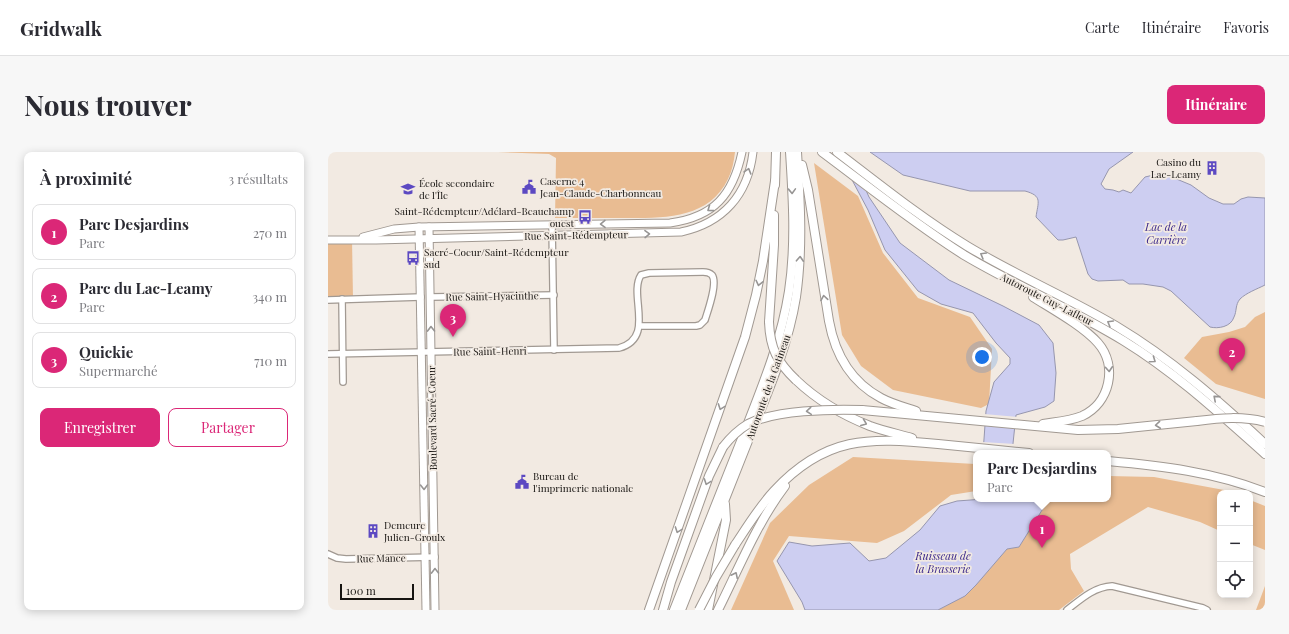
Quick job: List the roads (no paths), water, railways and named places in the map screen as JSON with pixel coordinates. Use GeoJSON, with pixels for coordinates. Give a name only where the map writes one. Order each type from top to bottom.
{"type":"FeatureCollection","features":[{"type":"Feature","properties":{"kind":"highway"},"geometry":{"type":"LineString","coordinates":[[776,152],[774,245],[769,322],[770,339],[777,358],[796,380],[822,401],[846,415],[876,428],[925,443]]}},
{"type":"Feature","properties":{"kind":"highway","name":"Autoroute de la Gatineau"},"geometry":{"type":"LineString","coordinates":[[674,610],[764,384],[782,328],[789,292],[792,257],[793,219],[790,152]]}},
{"type":"Feature","properties":{"kind":"highway"},"geometry":{"type":"LineString","coordinates":[[798,152],[808,190],[830,326],[834,341],[843,362],[850,373],[860,383],[876,395],[890,402],[928,416]]}},
{"type":"Feature","properties":{"kind":"highway","name":"Autoroute de la Gatineau"},"geometry":{"type":"LineString","coordinates":[[681,610],[782,353],[795,299],[800,264],[801,233],[798,152]]}},
{"type":"Feature","properties":{"kind":"highway","name":"Autoroute Guy-Lafleur"},"geometry":{"type":"LineString","coordinates":[[822,152],[945,242],[997,274],[1091,322],[1150,358],[1203,398],[1265,454]]}},
{"type":"Feature","properties":{"kind":"highway","name":"Autoroute Guy-Lafleur"},"geometry":{"type":"LineString","coordinates":[[837,152],[931,222],[965,245],[1102,318],[1151,348],[1204,389],[1265,444]]}},
{"type":"Feature","properties":{"kind":"highway"},"geometry":{"type":"LineString","coordinates":[[649,610],[745,337],[763,261],[775,181]]}},
{"type":"Feature","properties":{"kind":"highway"},"geometry":{"type":"LineString","coordinates":[[997,274],[1090,335],[1102,349],[1108,362],[1109,375],[1106,390],[1100,402],[1091,410],[1080,417],[1070,420],[1029,426]]}},
{"type":"Feature","properties":{"kind":"highway"},"geometry":{"type":"LineString","coordinates":[[663,610],[671,582],[709,476],[724,447],[738,431],[750,423],[760,419],[812,411],[862,410],[1078,430],[1234,418],[1265,422]]}},
{"type":"Feature","properties":{"kind":"highway"},"geometry":{"type":"LineString","coordinates":[[699,610],[735,545],[774,490],[820,455],[851,443],[882,440],[1000,450]]}},
{"type":"Feature","properties":{"kind":"highway"},"geometry":{"type":"LineString","coordinates":[[1111,461],[1154,465],[1199,472],[1265,492]]}},
{"type":"Feature","properties":{"kind":"highway"},"geometry":{"type":"LineString","coordinates":[[718,610],[764,517],[779,494],[797,471]]}},
{"type":"Feature","properties":{"kind":"highway"},"geometry":{"type":"LineString","coordinates":[[708,610],[726,520],[725,499]]}},
{"type":"Feature","properties":{"kind":"highway"},"geometry":{"type":"LineString","coordinates":[[658,610],[671,582]]}},
{"type":"Feature","properties":{"kind":"main road","name":"Rue Saint-Rédempteur"},"geometry":{"type":"LineString","coordinates":[[354,239],[394,229],[419,227],[670,222],[694,218],[714,207],[728,191],[737,172],[742,152]]}},
{"type":"Feature","properties":{"kind":"main road","name":"Rue Saint-Rédempteur"},"geometry":{"type":"LineString","coordinates":[[328,240],[673,233],[701,227],[724,212],[737,197],[747,176],[753,152]]}},
{"type":"Feature","properties":{"kind":"main road","name":"Boulevard Sacré-Coeur"},"geometry":{"type":"LineString","coordinates":[[419,227],[426,610]]}},
{"type":"Feature","properties":{"kind":"main road","name":"Boulevard Sacré-Coeur"},"geometry":{"type":"LineString","coordinates":[[429,227],[435,610]]}},
{"type":"Feature","properties":{"kind":"street"},"geometry":{"type":"LineString","coordinates":[[552,225],[554,350]]}},
{"type":"Feature","properties":{"kind":"street","name":"Rue Saint-Henri"},"geometry":{"type":"LineString","coordinates":[[328,354],[622,348],[635,338],[639,326],[638,284],[640,278],[644,274],[649,272],[703,272],[712,275],[714,278],[714,287],[703,323],[696,326],[639,326]]}},
{"type":"Feature","properties":{"kind":"street","name":"Rue Saint-Hyacinthe"},"geometry":{"type":"LineString","coordinates":[[430,297],[554,295]]}},
{"type":"Feature","properties":{"kind":"street"},"geometry":{"type":"LineString","coordinates":[[328,300],[421,297]]}},
{"type":"Feature","properties":{"kind":"street"},"geometry":{"type":"LineString","coordinates":[[342,299],[343,382]]}},
{"type":"Feature","properties":{"kind":"street","name":"Rue Mance"},"geometry":{"type":"LineString","coordinates":[[328,554],[337,558],[346,559],[435,557]]}},
{"type":"Feature","properties":{"kind":"street"},"geometry":{"type":"LineString","coordinates":[[1067,610],[1093,591],[1102,587],[1112,586],[1174,600],[1207,610]]}},
{"type":"Feature","properties":{"kind":"water","name":"Lac de la Carrière"},"geometry":{"type":"Polygon","coordinates":[[[870,152],[1133,152],[1109,169],[1101,184],[1105,189],[1119,192],[1123,190],[1131,193],[1145,177],[1162,173],[1191,185],[1209,198],[1223,204],[1234,204],[1241,199],[1248,197],[1265,198],[1265,285],[1248,293],[1240,299],[1237,304],[1234,317],[1230,323],[1217,328],[1210,327],[1171,291],[1163,287],[1143,284],[1129,284],[1123,280],[1098,281],[1092,279],[1088,274],[1076,237],[1058,240],[1036,217],[1038,200],[1035,195],[1025,191],[970,191],[903,175],[870,152]]]}},
{"type":"Feature","properties":{"kind":"water"},"geometry":{"type":"Polygon","coordinates":[[[860,177],[869,197],[900,243],[949,280],[1039,325],[1053,343],[1056,373],[1054,401],[1045,407],[1016,415],[1012,450],[983,450],[986,411],[994,382],[1010,364],[1010,358],[996,343],[973,313],[941,304],[918,291],[885,250],[868,210],[851,178],[860,177]]]}},
{"type":"Feature","properties":{"kind":"water","name":"Ruisseau de la Brasserie"},"geometry":{"type":"Polygon","coordinates":[[[973,500],[973,502],[1046,502],[1019,547],[1007,549],[965,596],[938,610],[805,610],[802,602],[777,561],[789,542],[812,546],[850,543],[869,561],[886,558],[920,530],[940,506],[957,501],[973,500]]]}},
{"type":"Feature","properties":{"kind":"place","name":"Casino du Lac-Leamy"},"geometry":{"type":"Point","coordinates":[1212,168]}},
{"type":"Feature","properties":{"kind":"place","name":"Caserne 4 Jean-Claude-Charbonneau"},"geometry":{"type":"Point","coordinates":[529,187]}},
{"type":"Feature","properties":{"kind":"place","name":"École secondaire de l'Île"},"geometry":{"type":"Point","coordinates":[408,189]}},
{"type":"Feature","properties":{"kind":"place","name":"Saint-Rédempteur/Adélard-Beauchamp ouest"},"geometry":{"type":"Point","coordinates":[585,217]}},
{"type":"Feature","properties":{"kind":"place","name":"Sacré-Coeur/Saint-Rédempteur sud"},"geometry":{"type":"Point","coordinates":[413,258]}},
{"type":"Feature","properties":{"kind":"place","name":"Quickie"},"geometry":{"type":"Point","coordinates":[453,337]}},
{"type":"Feature","properties":{"kind":"place","name":"Parc du Lac-Leamy"},"geometry":{"type":"Point","coordinates":[1232,371]}},
{"type":"Feature","properties":{"kind":"place","name":"Bureau de l'imprimerie nationale"},"geometry":{"type":"Point","coordinates":[522,482]}},
{"type":"Feature","properties":{"kind":"place","name":"Demeure Julien-Groulx"},"geometry":{"type":"Point","coordinates":[373,531]}},
{"type":"Feature","properties":{"kind":"place","name":"Parc Desjardins"},"geometry":{"type":"Point","coordinates":[1042,548]}}]}
